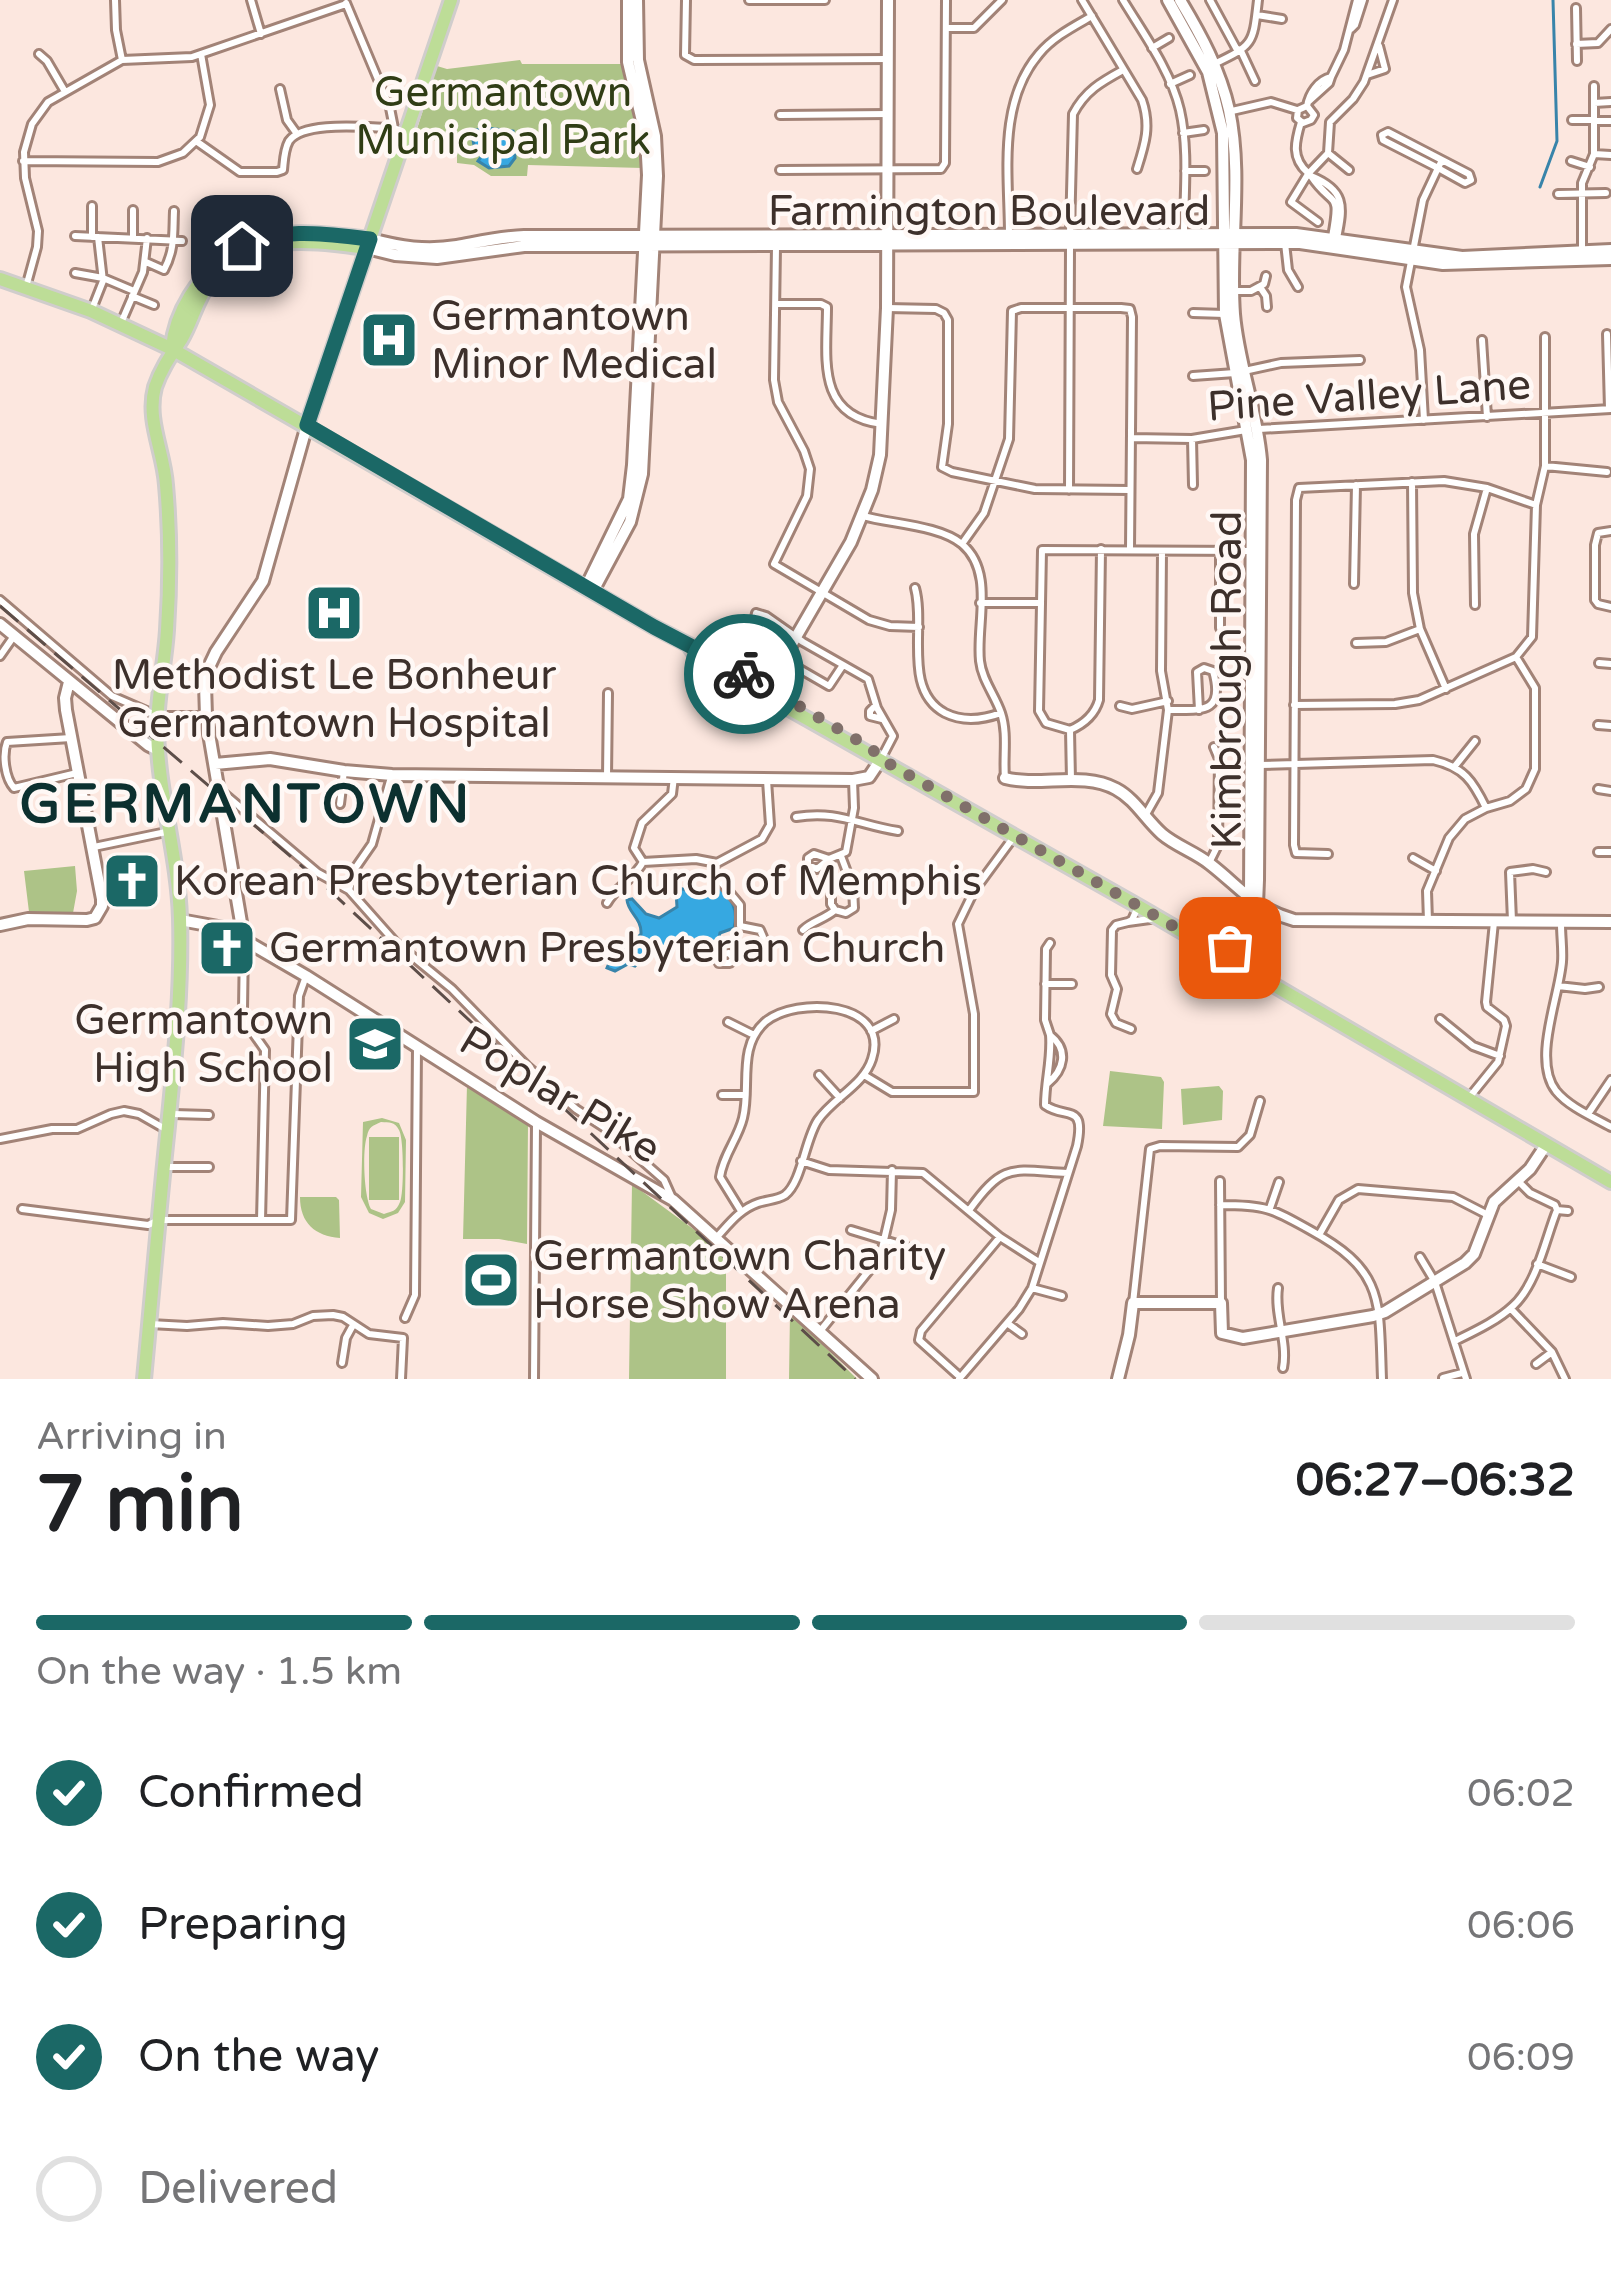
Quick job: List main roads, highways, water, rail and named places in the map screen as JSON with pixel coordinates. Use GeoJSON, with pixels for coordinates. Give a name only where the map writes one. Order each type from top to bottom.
{"type":"FeatureCollection","features":[{"type":"Feature","properties":{"kind":"main road"},"geometry":{"type":"LineString","coordinates":[[307,425],[369,244],[401,131],[451,0]]}},
{"type":"Feature","properties":{"kind":"main road"},"geometry":{"type":"LineString","coordinates":[[144,1379],[178,1005],[180,920],[158,750],[167,631],[166,484],[152,405],[159,376],[196,304],[211,279],[236,258],[284,241],[369,244]]}},
{"type":"Feature","properties":{"kind":"main road"},"geometry":{"type":"LineString","coordinates":[[0,279],[92,311],[172,349],[1611,1182]]}},
{"type":"Feature","properties":{"kind":"main road"},"geometry":{"type":"LineString","coordinates":[[1210,947],[1236,946],[1247,937],[1262,978]]}},
{"type":"Feature","properties":{"kind":"water"},"geometry":{"type":"Polygon","coordinates":[[[471,131],[513,131],[515,158],[509,166],[489,168],[478,161],[486,150],[474,145],[471,131]]]}},
{"type":"Feature","properties":{"kind":"water"},"geometry":{"type":"Polygon","coordinates":[[[717,884],[730,899],[735,915],[734,928],[720,933],[717,946],[708,947],[705,940],[683,940],[635,966],[607,968],[612,956],[641,934],[627,900],[659,918],[677,907],[679,888],[699,893],[717,884]]]}},
{"type":"Feature","properties":{"kind":"waterway"},"geometry":{"type":"LineString","coordinates":[[1540,187],[1557,141],[1553,0]]}},
{"type":"Feature","properties":{"kind":"railway"},"geometry":{"type":"LineString","coordinates":[[0,606],[326,887],[855,1379]]}},
{"type":"Feature","properties":{"kind":"place","name":"Germantown Minor Medical"},"geometry":{"type":"Point","coordinates":[389,340]}},
{"type":"Feature","properties":{"kind":"place","name":"Methodist Le Bonheur Germantown Hospital"},"geometry":{"type":"Point","coordinates":[334,613]}},
{"type":"Feature","properties":{"kind":"place","name":"Korean Presbyterian Church of Memphis"},"geometry":{"type":"Point","coordinates":[132,881]}},
{"type":"Feature","properties":{"kind":"place","name":"Germantown Presbyterian Church"},"geometry":{"type":"Point","coordinates":[227,948]}},
{"type":"Feature","properties":{"kind":"place","name":"Germantown High School"},"geometry":{"type":"Point","coordinates":[375,1044]}},
{"type":"Feature","properties":{"kind":"place","name":"Germantown Charity Horse Show Arena"},"geometry":{"type":"Point","coordinates":[491,1280]}},
{"type":"Feature","properties":{"kind":"district","name":"GERMANTOWN"},"geometry":{"type":"Point","coordinates":[246,804]}},
{"type":"Feature","properties":{"kind":"park label","name":"Germantown Municipal Park"},"geometry":{"type":"Point","coordinates":[503,116]}}]}
